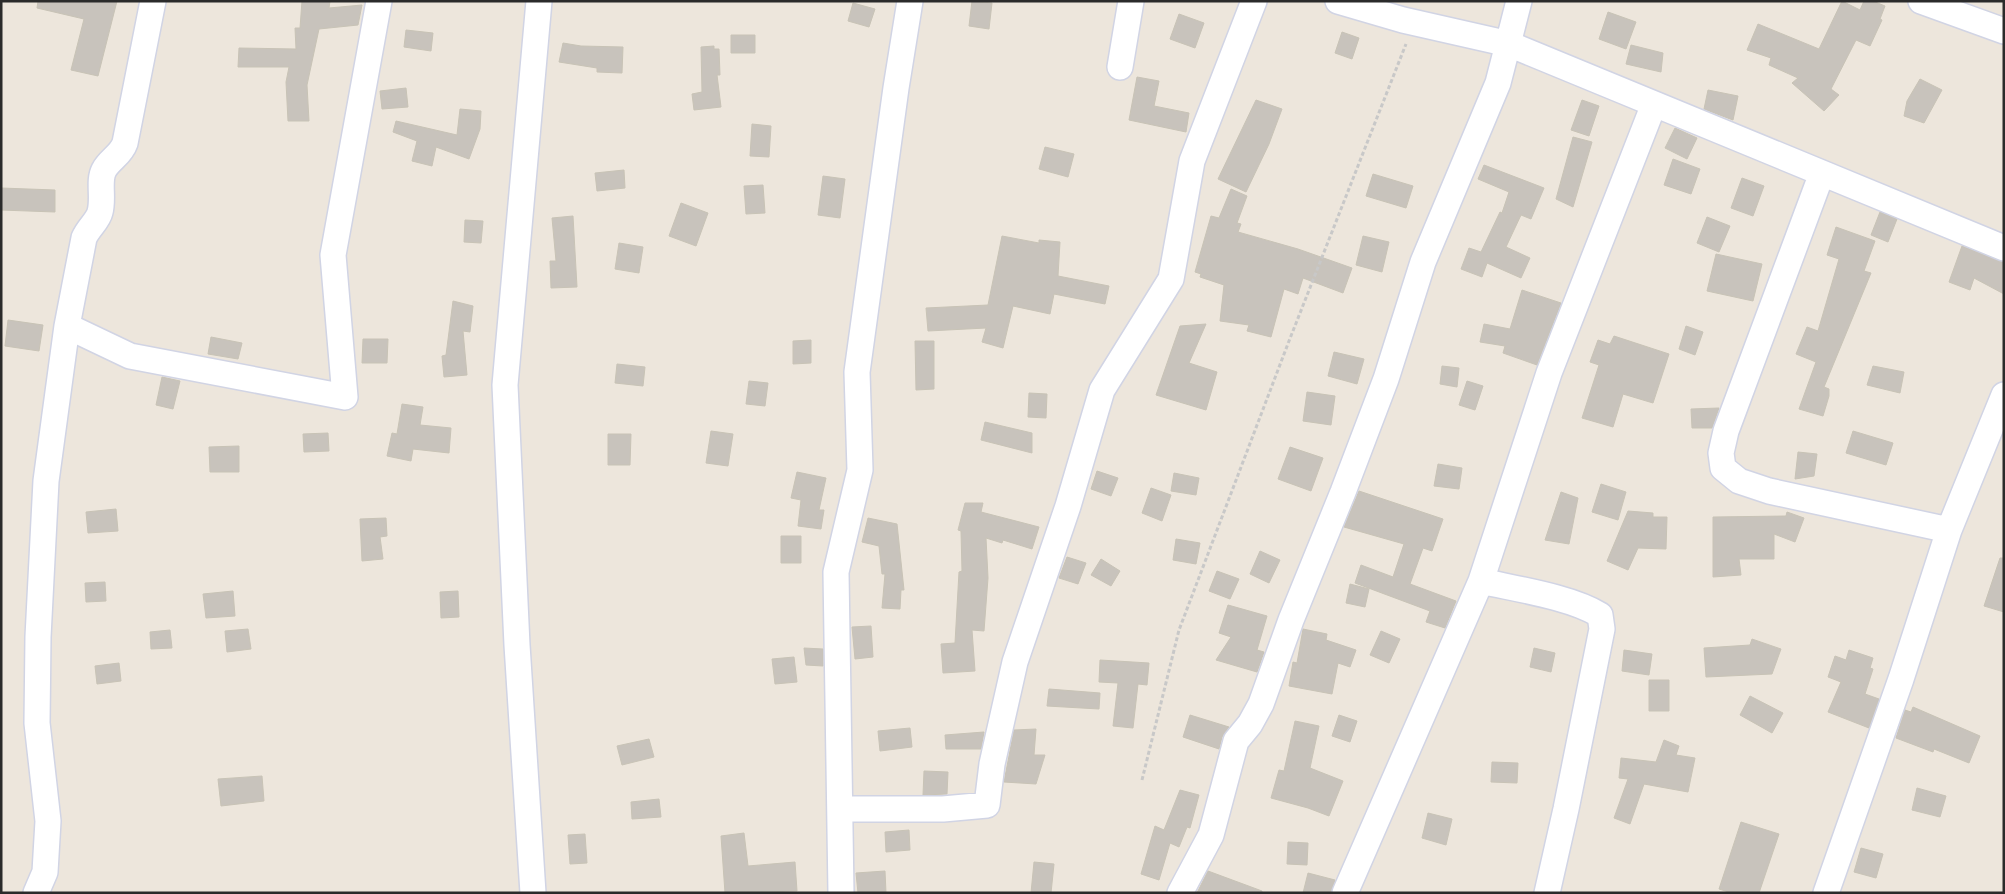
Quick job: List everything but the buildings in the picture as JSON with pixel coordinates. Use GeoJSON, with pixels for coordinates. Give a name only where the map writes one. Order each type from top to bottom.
{"type":"FeatureCollection","features":[{"type":"Feature","properties":{"kind":"street"},"geometry":{"type":"LineString","coordinates":[[36,893],[44,872],[48,822],[37,723],[38,638],[46,481],[67,326],[84,238],[100,214],[103,195],[101,176],[104,168],[122,150],[125,143],[153,1]]}},
{"type":"Feature","properties":{"kind":"street"},"geometry":{"type":"LineString","coordinates":[[67,326],[130,356],[346,397],[333,255],[379,1]]}},
{"type":"Feature","properties":{"kind":"street"},"geometry":{"type":"LineString","coordinates":[[533,893],[517,644],[505,385],[539,1]]}},
{"type":"Feature","properties":{"kind":"street"},"geometry":{"type":"LineString","coordinates":[[841,893],[836,572],[860,470],[857,372],[896,88],[910,1]]}},
{"type":"Feature","properties":{"kind":"street"},"geometry":{"type":"LineString","coordinates":[[1120,67],[1131,1]]}},
{"type":"Feature","properties":{"kind":"street"},"geometry":{"type":"LineString","coordinates":[[840,809],[943,809],[987,805],[992,764],[1015,662],[1068,506],[1102,390],[1171,279],[1192,161],[1254,1]]}},
{"type":"Feature","properties":{"kind":"street"},"geometry":{"type":"LineString","coordinates":[[1338,1],[1415,22],[1509,44],[2004,248]]}},
{"type":"Feature","properties":{"kind":"street"},"geometry":{"type":"LineString","coordinates":[[1180,893],[1212,835],[1236,741],[1250,724],[1260,704],[1386,379],[1423,262],[1498,83],[1519,1]]}},
{"type":"Feature","properties":{"kind":"street"},"geometry":{"type":"LineString","coordinates":[[1921,1],[2004,32]]}},
{"type":"Feature","properties":{"kind":"street"},"geometry":{"type":"LineString","coordinates":[[1345,893],[1481,581],[1549,373],[1654,104]]}},
{"type":"Feature","properties":{"kind":"street"},"geometry":{"type":"LineString","coordinates":[[1822,173],[1726,431],[1721,454],[1724,468],[1739,481],[1769,491],[1950,530]]}},
{"type":"Feature","properties":{"kind":"street"},"geometry":{"type":"LineString","coordinates":[[1826,893],[1950,530],[2004,395]]}},
{"type":"Feature","properties":{"kind":"street"},"geometry":{"type":"LineString","coordinates":[[1481,581],[1568,602],[1588,608],[1600,615],[1602,629],[1547,893]]}},
{"type":"Feature","properties":{"kind":"path"},"geometry":{"type":"LineString","coordinates":[[1142,780],[1179,630],[1289,341],[1415,22]]}}]}
